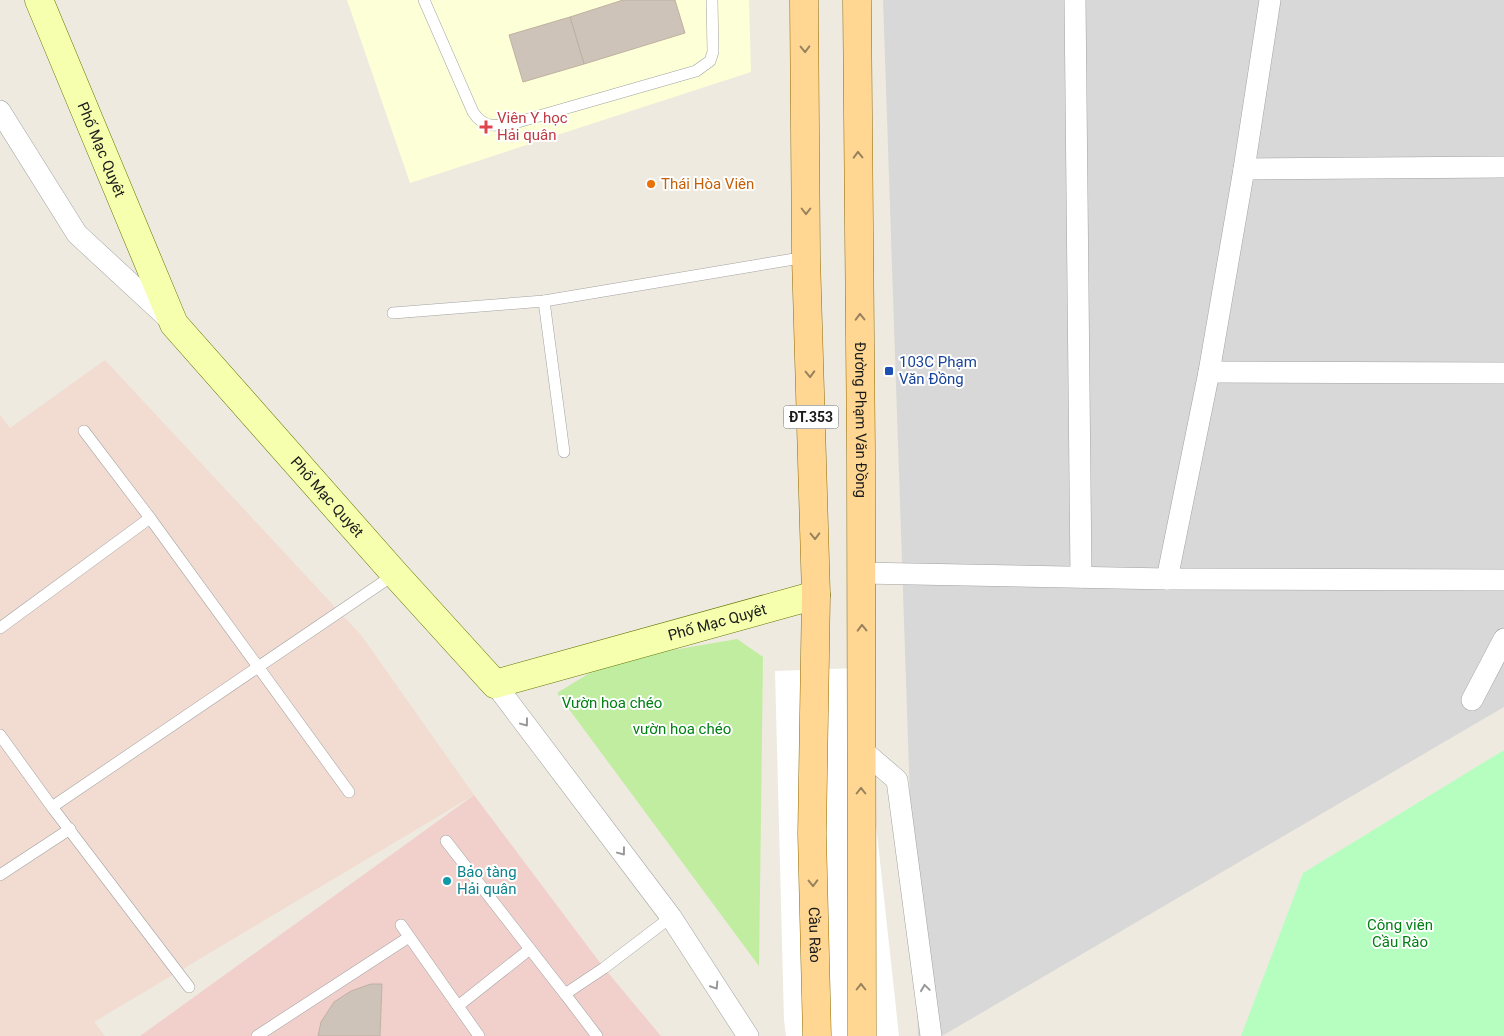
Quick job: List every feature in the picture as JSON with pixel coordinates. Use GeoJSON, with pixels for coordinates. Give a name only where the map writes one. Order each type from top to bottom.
{"type":"FeatureCollection","features":[{"type":"Feature","properties":{"kind":"main road","name":"ĐT.353"},"geometry":{"type":"LineString","coordinates":[[804,0],[806,257],[816,595]]}},
{"type":"Feature","properties":{"kind":"main road","name":"Đường Phạm Văn Đồng"},"geometry":{"type":"LineString","coordinates":[[857,0],[862,1036]]}},
{"type":"Feature","properties":{"kind":"main road","name":"Cầu Rào"},"geometry":{"type":"LineString","coordinates":[[816,595],[812,834],[817,1036]]}},
{"type":"Feature","properties":{"kind":"street","name":"Phố Mạc Quyêt"},"geometry":{"type":"LineString","coordinates":[[39,0],[174,324],[495,684],[816,595]]}},
{"type":"Feature","properties":{"kind":"street"},"geometry":{"type":"LineString","coordinates":[[1075,0],[1081,577]]}},
{"type":"Feature","properties":{"kind":"street"},"geometry":{"type":"LineString","coordinates":[[1167,579],[1209,372],[1244,169],[1270,0]]}},
{"type":"Feature","properties":{"kind":"street"},"geometry":{"type":"LineString","coordinates":[[0,110],[77,234],[174,324]]}},
{"type":"Feature","properties":{"kind":"street"},"geometry":{"type":"LineString","coordinates":[[1244,169],[1504,168]]}},
{"type":"Feature","properties":{"kind":"street"},"geometry":{"type":"LineString","coordinates":[[1209,372],[1504,373]]}},
{"type":"Feature","properties":{"kind":"street"},"geometry":{"type":"LineString","coordinates":[[861,573],[1167,579],[1504,580]]}},
{"type":"Feature","properties":{"kind":"street"},"geometry":{"type":"LineString","coordinates":[[1472,700],[1504,638]]}},
{"type":"Feature","properties":{"kind":"street"},"geometry":{"type":"LineString","coordinates":[[495,684],[671,917],[748,1036]]}},
{"type":"Feature","properties":{"kind":"street"},"geometry":{"type":"LineString","coordinates":[[862,750],[897,780],[931,1036]]}},
{"type":"Feature","properties":{"kind":"lane"},"geometry":{"type":"LineString","coordinates":[[424,0],[473,112],[481,122],[498,126],[696,71],[710,61],[713,52],[712,0]]}},
{"type":"Feature","properties":{"kind":"lane"},"geometry":{"type":"LineString","coordinates":[[393,313],[544,300],[806,257]]}},
{"type":"Feature","properties":{"kind":"lane"},"geometry":{"type":"LineString","coordinates":[[544,300],[564,452]]}},
{"type":"Feature","properties":{"kind":"lane"},"geometry":{"type":"LineString","coordinates":[[84,431],[150,518],[349,792]]}},
{"type":"Feature","properties":{"kind":"lane"},"geometry":{"type":"LineString","coordinates":[[0,628],[150,518]]}},
{"type":"Feature","properties":{"kind":"lane"},"geometry":{"type":"LineString","coordinates":[[52,807],[395,574]]}},
{"type":"Feature","properties":{"kind":"lane"},"geometry":{"type":"LineString","coordinates":[[0,735],[52,807],[189,987]]}},
{"type":"Feature","properties":{"kind":"lane"},"geometry":{"type":"LineString","coordinates":[[0,875],[70,829]]}},
{"type":"Feature","properties":{"kind":"lane"},"geometry":{"type":"LineString","coordinates":[[446,842],[598,1036]]}},
{"type":"Feature","properties":{"kind":"lane"},"geometry":{"type":"LineString","coordinates":[[566,994],[604,968],[671,917]]}},
{"type":"Feature","properties":{"kind":"lane"},"geometry":{"type":"LineString","coordinates":[[401,925],[479,1036]]}},
{"type":"Feature","properties":{"kind":"lane"},"geometry":{"type":"LineString","coordinates":[[257,1036],[409,937]]}},
{"type":"Feature","properties":{"kind":"lane"},"geometry":{"type":"LineString","coordinates":[[458,1006],[530,949]]}},
{"type":"Feature","properties":{"kind":"shaded area","name":"Viên Y học Hải quân"},"geometry":{"type":"Polygon","coordinates":[[[347,0],[749,0],[751,72],[410,183],[347,0]]]}},
{"type":"Feature","properties":{"kind":"shaded area"},"geometry":{"type":"Polygon","coordinates":[[[883,0],[1504,0],[1504,707],[942,1036],[918,1036],[883,0]]]}},
{"type":"Feature","properties":{"kind":"shaded area"},"geometry":{"type":"Polygon","coordinates":[[[105,360],[361,635],[474,795],[94,1022],[105,1036],[0,1036],[0,415],[10,428],[105,360]]]}},
{"type":"Feature","properties":{"kind":"shaded area","name":"Bảo tàng Hải quân"},"geometry":{"type":"Polygon","coordinates":[[[474,795],[604,968],[661,1036],[140,1036],[474,795]]]}},
{"type":"Feature","properties":{"kind":"green space","name":"Vườn hoa chéo"},"geometry":{"type":"Polygon","coordinates":[[[737,639],[763,657],[759,966],[557,693],[609,661],[737,639]]]}},
{"type":"Feature","properties":{"kind":"green space","name":"Công viên Cầu Rào"},"geometry":{"type":"Polygon","coordinates":[[[1504,750],[1504,1036],[1241,1036],[1303,873],[1504,750]]]}},
{"type":"Feature","properties":{"kind":"pier"},"geometry":{"type":"Polygon","coordinates":[[[859,668],[899,1036],[786,1036],[784,1020],[775,671],[859,668]]]}},
{"type":"Feature","properties":{"kind":"building"},"geometry":{"type":"Polygon","coordinates":[[[623,0],[675,0],[685,33],[584,64],[570,17],[623,0]]]}},
{"type":"Feature","properties":{"kind":"building"},"geometry":{"type":"Polygon","coordinates":[[[570,17],[584,64],[523,82],[509,35],[570,17]]]}},
{"type":"Feature","properties":{"kind":"building"},"geometry":{"type":"Polygon","coordinates":[[[371,984],[382,984],[380,1036],[318,1036],[321,1022],[334,1002],[351,991],[371,984]]]}},
{"type":"Feature","properties":{"kind":"place","name":"Viên Y học Hải quân"},"geometry":{"type":"Point","coordinates":[486,127]}},
{"type":"Feature","properties":{"kind":"place","name":"Thái Hòa Viên"},"geometry":{"type":"Point","coordinates":[651,184]}},
{"type":"Feature","properties":{"kind":"place","name":"103C Phạm Văn Đồng"},"geometry":{"type":"Point","coordinates":[889,371]}},
{"type":"Feature","properties":{"kind":"place","name":"Bảo tàng Hải quân"},"geometry":{"type":"Point","coordinates":[447,881]}},
{"type":"Feature","properties":{"kind":"park label","name":"vườn hoa chéo"},"geometry":{"type":"Point","coordinates":[682,729]}}]}
